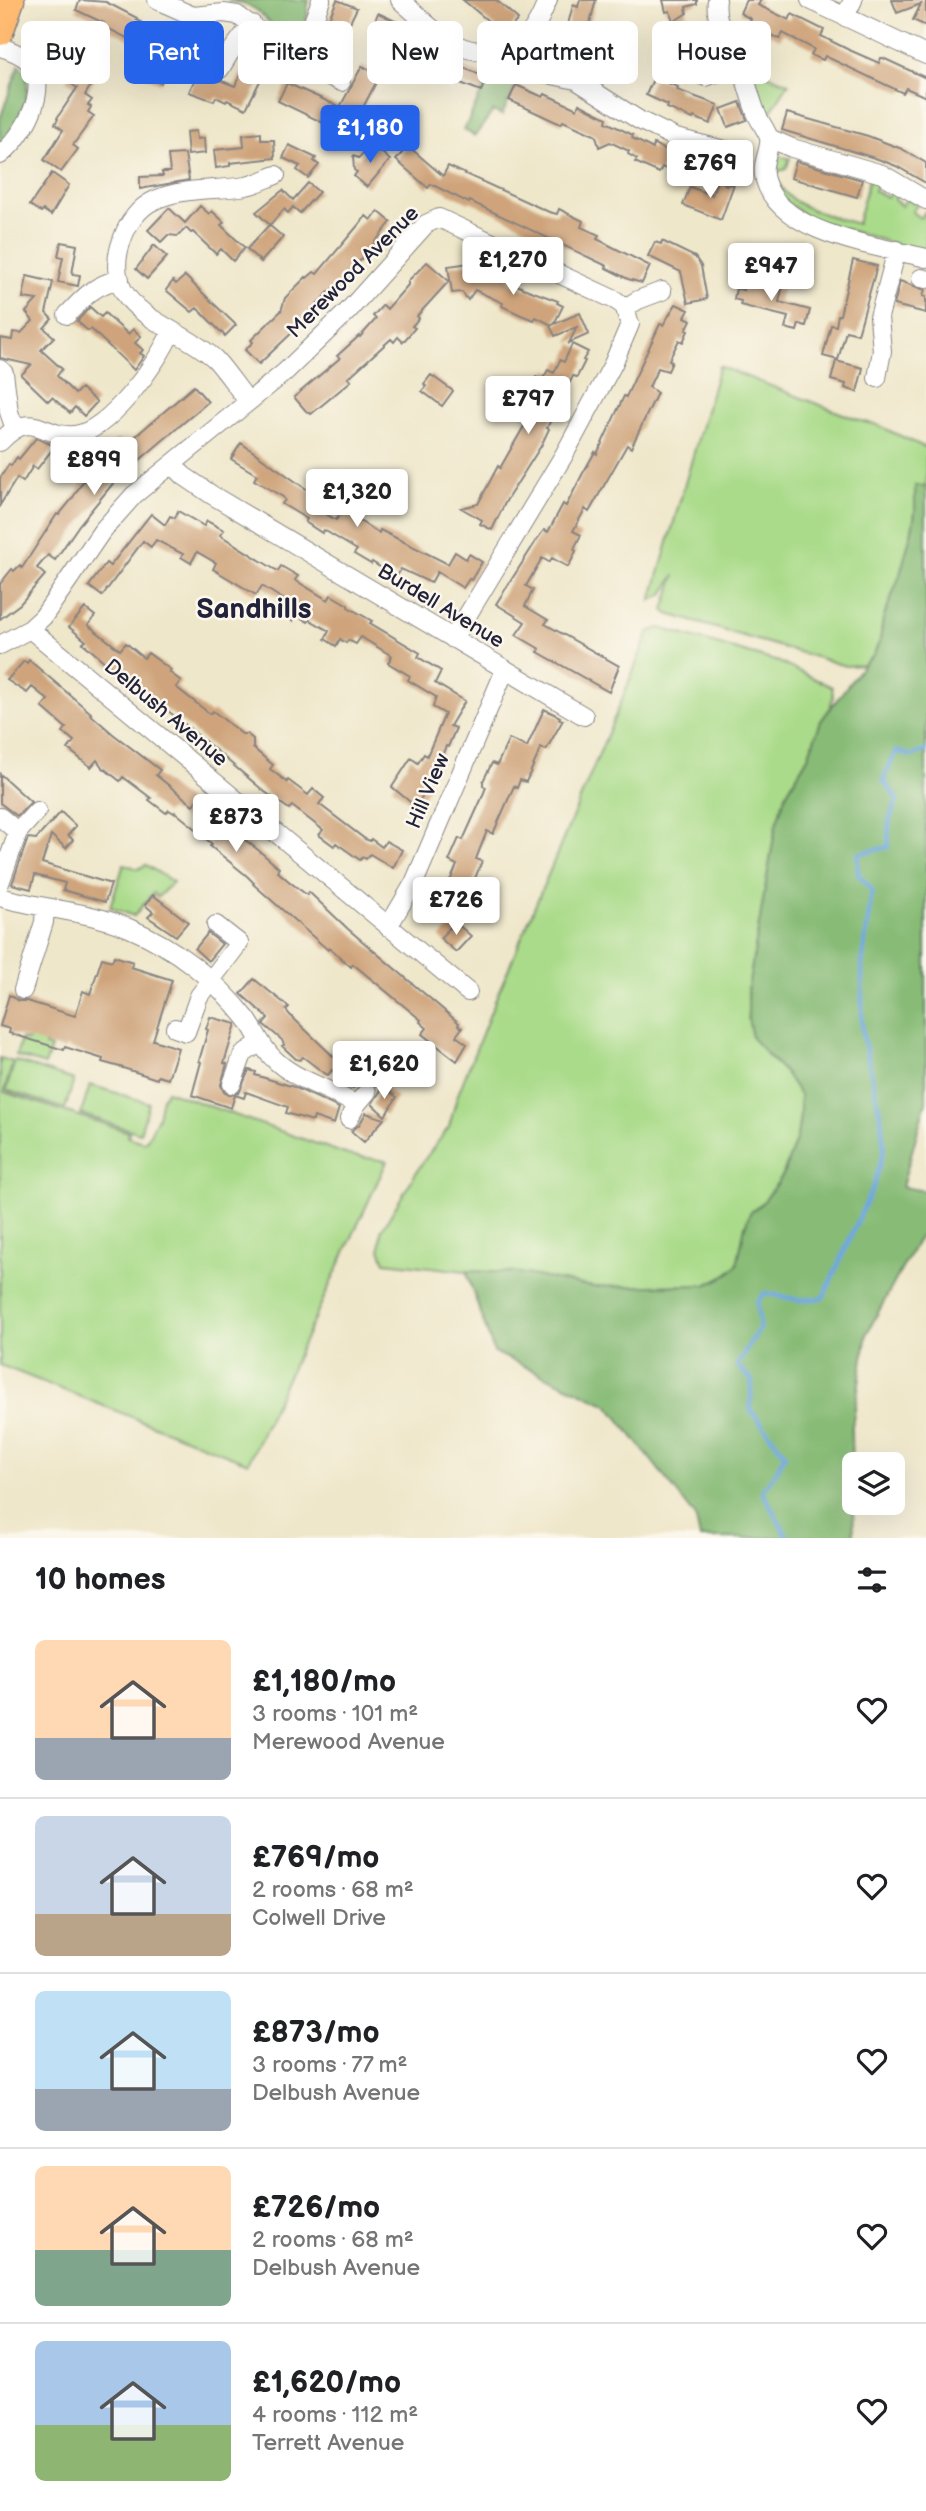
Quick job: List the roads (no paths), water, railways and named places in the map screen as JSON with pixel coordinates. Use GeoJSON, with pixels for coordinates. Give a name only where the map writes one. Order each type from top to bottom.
{"type":"FeatureCollection","features":[{"type":"Feature","properties":{"kind":"highway"},"geometry":{"type":"LineString","coordinates":[[0,32],[11,0]]}},
{"type":"Feature","properties":{"kind":"street"},"geometry":{"type":"LineString","coordinates":[[157,0],[193,16],[231,13],[246,21]]}},
{"type":"Feature","properties":{"kind":"street"},"geometry":{"type":"LineString","coordinates":[[313,21],[321,0]]}},
{"type":"Feature","properties":{"kind":"street"},"geometry":{"type":"LineString","coordinates":[[400,0],[443,36],[465,48],[477,49]]}},
{"type":"Feature","properties":{"kind":"street"},"geometry":{"type":"LineString","coordinates":[[538,21],[548,0]]}},
{"type":"Feature","properties":{"kind":"street"},"geometry":{"type":"LineString","coordinates":[[717,0],[719,21]]}},
{"type":"Feature","properties":{"kind":"street"},"geometry":{"type":"LineString","coordinates":[[810,0],[849,8],[926,55]]}},
{"type":"Feature","properties":{"kind":"street"},"geometry":{"type":"LineString","coordinates":[[224,62],[238,42]]}},
{"type":"Feature","properties":{"kind":"street"},"geometry":{"type":"LineString","coordinates":[[0,47],[24,57],[36,74],[37,83],[34,101],[21,132],[0,155]]}},
{"type":"Feature","properties":{"kind":"street"},"geometry":{"type":"LineString","coordinates":[[582,84],[639,120],[676,138],[733,152],[729,174]]}},
{"type":"Feature","properties":{"kind":"street"},"geometry":{"type":"LineString","coordinates":[[746,84],[757,116],[769,138],[764,176],[769,190],[779,203],[801,220],[849,240],[926,258]]}},
{"type":"Feature","properties":{"kind":"street"},"geometry":{"type":"LineString","coordinates":[[769,138],[792,148],[882,174],[926,200]]}},
{"type":"Feature","properties":{"kind":"street"},"geometry":{"type":"LineString","coordinates":[[248,401],[214,359],[138,309],[129,300],[120,279],[118,259],[123,237],[134,218],[149,203],[169,195],[240,187],[276,175]]}},
{"type":"Feature","properties":{"kind":"street"},"geometry":{"type":"LineString","coordinates":[[240,187],[241,206]]}},
{"type":"Feature","properties":{"kind":"street","name":"Merewood Avenue"},"geometry":{"type":"LineString","coordinates":[[0,645],[30,629],[55,603],[102,531],[124,506],[285,372],[348,311],[426,224],[434,219],[447,220],[615,300],[625,308]]}},
{"type":"Feature","properties":{"kind":"street"},"geometry":{"type":"LineString","coordinates":[[877,378],[882,351],[878,317],[897,250]]}},
{"type":"Feature","properties":{"kind":"street"},"geometry":{"type":"LineString","coordinates":[[67,315],[84,296],[103,283],[120,279]]}},
{"type":"Feature","properties":{"kind":"street"},"geometry":{"type":"LineString","coordinates":[[453,639],[564,455],[613,364],[630,324],[625,308],[662,291]]}},
{"type":"Feature","properties":{"kind":"street"},"geometry":{"type":"LineString","coordinates":[[0,442],[15,429],[30,424],[73,436],[94,427],[134,390],[163,352],[172,332]]}},
{"type":"Feature","properties":{"kind":"street"},"geometry":{"type":"LineString","coordinates":[[0,369],[4,373],[9,412],[15,429]]}},
{"type":"Feature","properties":{"kind":"street","name":"Burdell Avenue"},"geometry":{"type":"LineString","coordinates":[[172,464],[184,476],[212,495],[584,716]]}},
{"type":"Feature","properties":{"kind":"street","name":"Delbush Avenue"},"geometry":{"type":"LineString","coordinates":[[30,629],[468,992]]}},
{"type":"Feature","properties":{"kind":"street","name":"Hill View"},"geometry":{"type":"LineString","coordinates":[[388,927],[414,883],[505,670]]}},
{"type":"Feature","properties":{"kind":"street"},"geometry":{"type":"LineString","coordinates":[[0,883],[18,832],[37,811]]}},
{"type":"Feature","properties":{"kind":"street"},"geometry":{"type":"LineString","coordinates":[[0,817],[18,832]]}},
{"type":"Feature","properties":{"kind":"street"},"geometry":{"type":"LineString","coordinates":[[0,897],[93,916],[130,928],[187,960],[237,1007],[246,1046],[232,1084]]}},
{"type":"Feature","properties":{"kind":"street"},"geometry":{"type":"LineString","coordinates":[[23,990],[44,922],[45,907]]}},
{"type":"Feature","properties":{"kind":"street"},"geometry":{"type":"LineString","coordinates":[[174,1028],[186,1032],[199,996],[239,943],[216,925]]}},
{"type":"Feature","properties":{"kind":"street"},"geometry":{"type":"LineString","coordinates":[[246,1046],[357,1105]]}},
{"type":"Feature","properties":{"kind":"waterway"},"geometry":{"type":"LineString","coordinates":[[788,1538],[762,1491],[785,1454],[750,1409],[752,1381],[737,1365],[760,1327],[757,1302],[765,1293],[799,1300],[823,1298],[874,1185],[884,1149],[881,1118],[862,1021],[862,965],[872,890],[858,874],[858,854],[888,847],[889,822],[897,799],[883,780],[896,751],[912,756],[926,750]]}},
{"type":"Feature","properties":{"kind":"district","name":"Sandhills"},"geometry":{"type":"Point","coordinates":[254,609]}}]}
